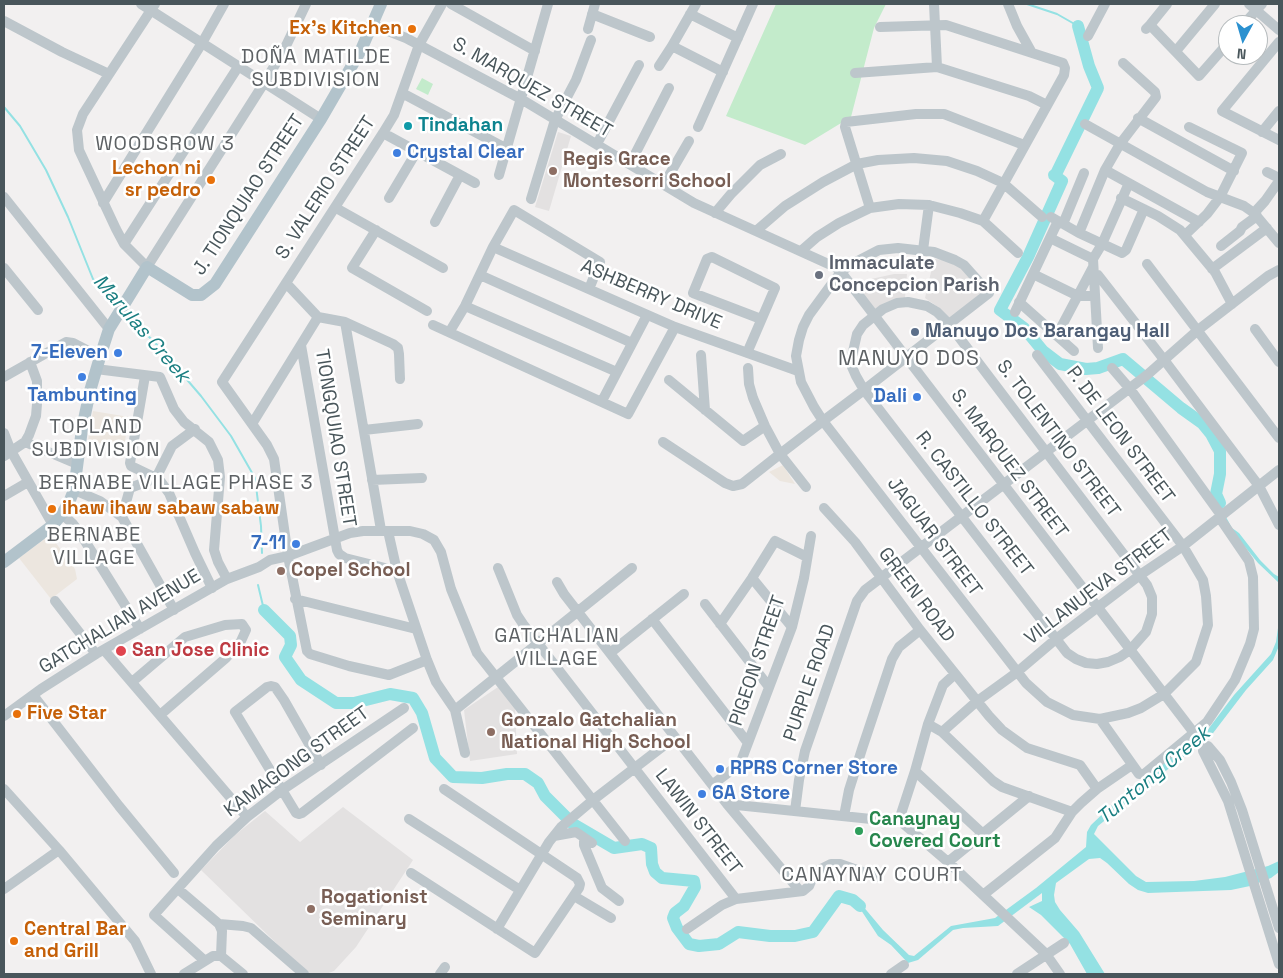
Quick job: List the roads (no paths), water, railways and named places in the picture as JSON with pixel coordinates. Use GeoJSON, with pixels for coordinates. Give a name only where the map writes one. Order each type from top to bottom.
{"type":"FeatureCollection","features":[{"type":"Feature","properties":{"kind":"main road","name":"J. TIONQUIAO STREET"},"geometry":{"type":"LineString","coordinates":[[147,267],[192,295],[201,295],[215,284],[321,119],[361,50],[382,4]]}},
{"type":"Feature","properties":{"kind":"main road"},"geometry":{"type":"LineString","coordinates":[[4,562],[53,525],[70,500],[74,490],[82,428],[98,363],[109,329],[147,267]]}},
{"type":"Feature","properties":{"kind":"street"},"geometry":{"type":"LineString","coordinates":[[141,4],[153,7],[202,43],[321,119]]}},
{"type":"Feature","properties":{"kind":"street"},"geometry":{"type":"LineString","coordinates":[[104,203],[224,4]]}},
{"type":"Feature","properties":{"kind":"street"},"geometry":{"type":"LineString","coordinates":[[153,7],[83,114],[77,130],[79,150],[124,244],[147,267],[284,50],[306,4]]}},
{"type":"Feature","properties":{"kind":"street","name":"S. VALERIO STREET"},"geometry":{"type":"LineString","coordinates":[[252,424],[222,382],[336,208],[394,115],[419,45],[442,4]]}},
{"type":"Feature","properties":{"kind":"street"},"geometry":{"type":"LineString","coordinates":[[451,4],[535,51]]}},
{"type":"Feature","properties":{"kind":"street"},"geometry":{"type":"LineString","coordinates":[[499,175],[548,4]]}},
{"type":"Feature","properties":{"kind":"street"},"geometry":{"type":"LineString","coordinates":[[588,29],[595,4]]}},
{"type":"Feature","properties":{"kind":"street"},"geometry":{"type":"LineString","coordinates":[[659,66],[696,4]]}},
{"type":"Feature","properties":{"kind":"street"},"geometry":{"type":"LineString","coordinates":[[698,127],[752,4]]}},
{"type":"Feature","properties":{"kind":"street"},"geometry":{"type":"LineString","coordinates":[[934,4],[937,66]]}},
{"type":"Feature","properties":{"kind":"street"},"geometry":{"type":"LineString","coordinates":[[1008,4],[1017,26],[1032,53]]}},
{"type":"Feature","properties":{"kind":"street"},"geometry":{"type":"LineString","coordinates":[[1167,4],[1147,27],[1176,52],[1199,76],[1218,54]]}},
{"type":"Feature","properties":{"kind":"street"},"geometry":{"type":"LineString","coordinates":[[1176,52],[1215,4]]}},
{"type":"Feature","properties":{"kind":"street"},"geometry":{"type":"LineString","coordinates":[[1088,36],[1102,5]]}},
{"type":"Feature","properties":{"kind":"street"},"geometry":{"type":"LineString","coordinates":[[1256,6],[1268,21],[1279,30]]}},
{"type":"Feature","properties":{"kind":"street"},"geometry":{"type":"LineString","coordinates":[[592,14],[650,37]]}},
{"type":"Feature","properties":{"kind":"street"},"geometry":{"type":"LineString","coordinates":[[690,14],[738,38]]}},
{"type":"Feature","properties":{"kind":"street"},"geometry":{"type":"LineString","coordinates":[[4,21],[62,52],[110,74]]}},
{"type":"Feature","properties":{"kind":"street"},"geometry":{"type":"LineString","coordinates":[[880,27],[946,25],[1063,63],[1065,68],[1064,74],[983,221]]}},
{"type":"Feature","properties":{"kind":"street","name":"S. MARQUEZ STREET"},"geometry":{"type":"LineString","coordinates":[[373,26],[419,45],[521,99],[694,203],[801,251],[835,267],[841,272],[1164,694],[1200,740],[1208,746],[1215,762]]}},
{"type":"Feature","properties":{"kind":"street"},"geometry":{"type":"LineString","coordinates":[[531,199],[555,120],[576,80],[591,40]]}},
{"type":"Feature","properties":{"kind":"street"},"geometry":{"type":"LineString","coordinates":[[1279,42],[1223,110],[1223,112],[1279,140]]}},
{"type":"Feature","properties":{"kind":"street"},"geometry":{"type":"LineString","coordinates":[[672,46],[723,72]]}},
{"type":"Feature","properties":{"kind":"street"},"geometry":{"type":"LineString","coordinates":[[1080,233],[1105,170],[1138,118],[1155,99],[1156,94],[1123,63]]}},
{"type":"Feature","properties":{"kind":"street"},"geometry":{"type":"LineString","coordinates":[[596,144],[638,66]]}},
{"type":"Feature","properties":{"kind":"street"},"geometry":{"type":"LineString","coordinates":[[855,73],[937,66],[1029,96],[1047,105]]}},
{"type":"Feature","properties":{"kind":"street"},"geometry":{"type":"LineString","coordinates":[[124,244],[238,67]]}},
{"type":"Feature","properties":{"kind":"street"},"geometry":{"type":"LineString","coordinates":[[630,164],[669,88]]}},
{"type":"Feature","properties":{"kind":"street"},"geometry":{"type":"LineString","coordinates":[[402,93],[506,149]]}},
{"type":"Feature","properties":{"kind":"street"},"geometry":{"type":"LineString","coordinates":[[1262,132],[1279,111]]}},
{"type":"Feature","properties":{"kind":"street"},"geometry":{"type":"LineString","coordinates":[[870,208],[858,164],[845,127],[846,122],[916,114],[944,114],[1024,145]]}},
{"type":"Feature","properties":{"kind":"street"},"geometry":{"type":"LineString","coordinates":[[1138,118],[1234,171]]}},
{"type":"Feature","properties":{"kind":"street"},"geometry":{"type":"LineString","coordinates":[[1085,124],[1207,192],[1244,206],[1255,214],[1279,242]]}},
{"type":"Feature","properties":{"kind":"street"},"geometry":{"type":"LineString","coordinates":[[1185,235],[1220,197],[1242,154],[1190,127]]}},
{"type":"Feature","properties":{"kind":"street"},"geometry":{"type":"LineString","coordinates":[[383,133],[475,183]]}},
{"type":"Feature","properties":{"kind":"street"},"geometry":{"type":"LineString","coordinates":[[664,184],[689,142]]}},
{"type":"Feature","properties":{"kind":"street"},"geometry":{"type":"LineString","coordinates":[[389,198],[418,151]]}},
{"type":"Feature","properties":{"kind":"street"},"geometry":{"type":"LineString","coordinates":[[715,213],[760,165],[781,154]]}},
{"type":"Feature","properties":{"kind":"street"},"geometry":{"type":"LineString","coordinates":[[756,231],[803,194],[858,164],[878,160],[914,158],[947,161],[977,171],[1003,183],[1053,220],[1120,253],[1124,252],[1144,209]]}},
{"type":"Feature","properties":{"kind":"street"},"geometry":{"type":"LineString","coordinates":[[1105,170],[1199,222]]}},
{"type":"Feature","properties":{"kind":"street"},"geometry":{"type":"LineString","coordinates":[[1221,246],[1240,232],[1279,180],[1267,172]]}},
{"type":"Feature","properties":{"kind":"street"},"geometry":{"type":"LineString","coordinates":[[1074,351],[1056,335],[1017,307],[1050,238],[1053,220],[1084,173]]}},
{"type":"Feature","properties":{"kind":"street"},"geometry":{"type":"LineString","coordinates":[[435,222],[460,175]]}},
{"type":"Feature","properties":{"kind":"street"},"geometry":{"type":"LineString","coordinates":[[1056,335],[1095,267],[1102,244],[1129,183]]}},
{"type":"Feature","properties":{"kind":"street"},"geometry":{"type":"LineString","coordinates":[[4,197],[109,329]]}},
{"type":"Feature","properties":{"kind":"street"},"geometry":{"type":"LineString","coordinates":[[1122,198],[1180,230],[1212,270],[1232,304]]}},
{"type":"Feature","properties":{"kind":"street"},"geometry":{"type":"LineString","coordinates":[[801,251],[817,237],[839,223],[870,208],[898,204],[929,205],[983,221],[1018,254]]}},
{"type":"Feature","properties":{"kind":"street"},"geometry":{"type":"LineString","coordinates":[[923,250],[929,205]]}},
{"type":"Feature","properties":{"kind":"street"},"geometry":{"type":"LineString","coordinates":[[336,208],[443,268]]}},
{"type":"Feature","properties":{"kind":"street"},"geometry":{"type":"LineString","coordinates":[[450,332],[514,210],[600,262],[589,289]]}},
{"type":"Feature","properties":{"kind":"street"},"geometry":{"type":"LineString","coordinates":[[1212,270],[1267,228]]}},
{"type":"Feature","properties":{"kind":"street"},"geometry":{"type":"LineString","coordinates":[[376,230],[352,268],[427,311]]}},
{"type":"Feature","properties":{"kind":"street"},"geometry":{"type":"LineString","coordinates":[[1050,238],[1095,267],[1259,486],[1279,525]]}},
{"type":"Feature","properties":{"kind":"street","name":"ASHBERRY DRIVE"},"geometry":{"type":"LineString","coordinates":[[493,247],[675,327],[798,370]]}},
{"type":"Feature","properties":{"kind":"street","name":"JAGUAR STREET"},"geometry":{"type":"LineString","coordinates":[[949,324],[990,293],[964,265],[944,255],[923,250],[898,248],[879,250],[864,257],[841,272],[809,314],[803,327],[796,356],[801,382],[806,394],[823,421],[1016,673],[1047,702],[1074,715],[1100,718],[1141,708],[1164,694]]}},
{"type":"Feature","properties":{"kind":"street"},"geometry":{"type":"LineString","coordinates":[[747,353],[775,288],[712,257],[706,259],[693,293],[761,319]]}},
{"type":"Feature","properties":{"kind":"street"},"geometry":{"type":"LineString","coordinates":[[1147,264],[1279,438]]}},
{"type":"Feature","properties":{"kind":"street"},"geometry":{"type":"LineString","coordinates":[[1095,267],[1098,348]]}},
{"type":"Feature","properties":{"kind":"street"},"geometry":{"type":"LineString","coordinates":[[4,268],[38,310]]}},
{"type":"Feature","properties":{"kind":"street","name":"PURPLE ROAD"},"geometry":{"type":"LineString","coordinates":[[795,811],[805,751],[857,601],[866,590],[1002,484],[1130,389],[1165,361],[1198,330],[1279,270]]}},
{"type":"Feature","properties":{"kind":"street"},"geometry":{"type":"LineString","coordinates":[[1032,274],[1078,296],[1095,296]]}},
{"type":"Feature","properties":{"kind":"street"},"geometry":{"type":"LineString","coordinates":[[480,275],[632,343]]}},
{"type":"Feature","properties":{"kind":"street"},"geometry":{"type":"LineString","coordinates":[[286,282],[318,318],[345,322],[398,348],[400,379]]}},
{"type":"Feature","properties":{"kind":"street","name":"S. TOLENTINO STREET"},"geometry":{"type":"LineString","coordinates":[[874,315],[889,305],[908,302],[927,306],[937,312],[949,324],[1147,585],[1152,598],[1152,614],[1146,632],[1130,650]]}},
{"type":"Feature","properties":{"kind":"street"},"geometry":{"type":"LineString","coordinates":[[465,306],[617,372]]}},
{"type":"Feature","properties":{"kind":"street"},"geometry":{"type":"LineString","coordinates":[[602,401],[647,315]]}},
{"type":"Feature","properties":{"kind":"street","name":"R. CASTILLO STREET"},"geometry":{"type":"LineString","coordinates":[[874,315],[863,325],[857,334],[852,356],[852,367],[864,390],[1067,652],[1076,659],[1086,662],[1108,662],[1130,650]]}},
{"type":"Feature","properties":{"kind":"street","name":"TIONGQUIAO STREET"},"geometry":{"type":"LineString","coordinates":[[318,318],[301,345],[336,550],[345,558],[397,571]]}},
{"type":"Feature","properties":{"kind":"street"},"geometry":{"type":"LineString","coordinates":[[345,322],[372,480],[384,531],[426,660],[436,682],[455,710],[465,753]]}},
{"type":"Feature","properties":{"kind":"street"},"geometry":{"type":"LineString","coordinates":[[663,442],[725,483],[733,486],[746,481],[949,324]]}},
{"type":"Feature","properties":{"kind":"street"},"geometry":{"type":"LineString","coordinates":[[434,325],[628,414],[675,327]]}},
{"type":"Feature","properties":{"kind":"street"},"geometry":{"type":"LineString","coordinates":[[1255,329],[1279,362]]}},
{"type":"Feature","properties":{"kind":"street"},"geometry":{"type":"LineString","coordinates":[[4,377],[68,342],[98,363],[145,376],[160,377],[174,409],[184,422],[209,442],[220,468],[214,550],[218,562],[228,579]]}},
{"type":"Feature","properties":{"kind":"street"},"geometry":{"type":"LineString","coordinates":[[301,345],[252,424],[267,444],[274,459],[295,599],[305,647],[310,654],[349,666],[389,675],[426,660]]}},
{"type":"Feature","properties":{"kind":"street"},"geometry":{"type":"LineString","coordinates":[[701,355],[705,410]]}},
{"type":"Feature","properties":{"kind":"street","name":"P. DE LEON STREET"},"geometry":{"type":"LineString","coordinates":[[1037,355],[1183,546],[1203,580],[1208,625],[1196,662],[1164,694]]}},
{"type":"Feature","properties":{"kind":"street"},"geometry":{"type":"LineString","coordinates":[[8,454],[25,442],[33,425],[37,404],[37,381],[30,362]]}},
{"type":"Feature","properties":{"kind":"street"},"geometry":{"type":"LineString","coordinates":[[748,368],[749,384],[753,398],[765,426],[780,454],[806,488]]}},
{"type":"Feature","properties":{"kind":"street"},"geometry":{"type":"LineString","coordinates":[[1100,718],[1139,774],[1144,774],[1200,740],[1207,722],[1235,680],[1254,629],[1253,577],[1249,561],[1222,515],[1130,389],[1112,368]]}},
{"type":"Feature","properties":{"kind":"street"},"geometry":{"type":"LineString","coordinates":[[145,376],[130,463],[131,466],[156,478],[168,493],[194,553],[212,588]]}},
{"type":"Feature","properties":{"kind":"street"},"geometry":{"type":"LineString","coordinates":[[669,380],[743,441],[765,426]]}},
{"type":"Feature","properties":{"kind":"street"},"geometry":{"type":"LineString","coordinates":[[364,430],[418,424]]}},
{"type":"Feature","properties":{"kind":"street"},"geometry":{"type":"LineString","coordinates":[[122,517],[130,488],[156,478],[172,446],[195,430]]}},
{"type":"Feature","properties":{"kind":"street"},"geometry":{"type":"LineString","coordinates":[[4,433],[8,454],[28,482],[53,525]]}},
{"type":"Feature","properties":{"kind":"street"},"geometry":{"type":"LineString","coordinates":[[25,442],[77,464]]}},
{"type":"Feature","properties":{"kind":"street","name":"VILLANUEVA STREET"},"geometry":{"type":"LineString","coordinates":[[942,732],[1097,607],[1140,574],[1183,546],[1279,470]]}},
{"type":"Feature","properties":{"kind":"street"},"geometry":{"type":"LineString","coordinates":[[372,480],[422,478]]}},
{"type":"Feature","properties":{"kind":"street"},"geometry":{"type":"LineString","coordinates":[[4,496],[28,482]]}},
{"type":"Feature","properties":{"kind":"street"},"geometry":{"type":"LineString","coordinates":[[74,490],[100,501],[122,517],[174,610]]}},
{"type":"Feature","properties":{"kind":"street","name":"GREEN ROAD"},"geometry":{"type":"LineString","coordinates":[[824,508],[855,542],[881,579],[977,703],[1002,730],[1027,748],[1080,765],[1097,789]]}},
{"type":"Feature","properties":{"kind":"street"},"geometry":{"type":"LineString","coordinates":[[62,514],[80,534],[140,629]]}},
{"type":"Feature","properties":{"kind":"street","name":"GATCHALIAN AVENUE"},"geometry":{"type":"LineString","coordinates":[[6,711],[100,652],[228,579],[350,534],[410,531],[423,534],[434,540],[441,552],[451,589],[476,653],[625,841]]}},
{"type":"Feature","properties":{"kind":"street","name":"PIGEON STREET"},"geometry":{"type":"LineString","coordinates":[[713,784],[740,764],[792,627],[811,536]]}},
{"type":"Feature","properties":{"kind":"street"},"geometry":{"type":"LineString","coordinates":[[720,624],[775,541],[807,557]]}},
{"type":"Feature","properties":{"kind":"street","name":"LAWIN STREET"},"geometry":{"type":"LineString","coordinates":[[498,568],[517,614],[538,644],[736,899]]}},
{"type":"Feature","properties":{"kind":"street"},"geometry":{"type":"LineString","coordinates":[[455,710],[632,568]]}},
{"type":"Feature","properties":{"kind":"street"},"geometry":{"type":"LineString","coordinates":[[752,578],[792,627]]}},
{"type":"Feature","properties":{"kind":"street"},"geometry":{"type":"LineString","coordinates":[[557,582],[564,594],[727,804],[800,891]]}},
{"type":"Feature","properties":{"kind":"street"},"geometry":{"type":"LineString","coordinates":[[610,653],[684,594]]}},
{"type":"Feature","properties":{"kind":"street"},"geometry":{"type":"LineString","coordinates":[[295,599],[416,629]]}},
{"type":"Feature","properties":{"kind":"street"},"geometry":{"type":"LineString","coordinates":[[55,601],[100,652],[132,682],[247,817]]}},
{"type":"Feature","properties":{"kind":"street"},"geometry":{"type":"LineString","coordinates":[[705,604],[769,687]]}},
{"type":"Feature","properties":{"kind":"street"},"geometry":{"type":"LineString","coordinates":[[652,620],[748,743]]}},
{"type":"Feature","properties":{"kind":"street"},"geometry":{"type":"LineString","coordinates":[[132,682],[186,637],[225,624],[242,624],[246,630],[241,641],[226,658],[160,715]]}},
{"type":"Feature","properties":{"kind":"street"},"geometry":{"type":"LineString","coordinates":[[844,816],[849,790],[892,659],[899,647],[920,630]]}},
{"type":"Feature","properties":{"kind":"street"},"geometry":{"type":"LineString","coordinates":[[899,820],[928,724],[943,685],[955,674]]}},
{"type":"Feature","properties":{"kind":"street"},"geometry":{"type":"LineString","coordinates":[[322,765],[275,687],[267,687],[236,710],[235,714],[296,813],[302,813],[412,728]]}},
{"type":"Feature","properties":{"kind":"street"},"geometry":{"type":"LineString","coordinates":[[33,695],[136,829],[174,874]]}},
{"type":"Feature","properties":{"kind":"street","name":"KAMAGONG STREET"},"geometry":{"type":"LineString","coordinates":[[205,961],[154,915],[216,846],[247,817],[282,790],[322,765],[404,708]]}},
{"type":"Feature","properties":{"kind":"street"},"geometry":{"type":"LineString","coordinates":[[928,724],[942,732],[993,781],[1002,787],[1072,812]]}},
{"type":"Feature","properties":{"kind":"street"},"geometry":{"type":"LineString","coordinates":[[497,929],[558,832],[575,814],[675,737]]}},
{"type":"Feature","properties":{"kind":"street"},"geometry":{"type":"LineString","coordinates":[[1215,762],[1231,782],[1242,810],[1279,928]]}},
{"type":"Feature","properties":{"kind":"street"},"geometry":{"type":"LineString","coordinates":[[1215,762],[1279,964]]}},
{"type":"Feature","properties":{"kind":"street"},"geometry":{"type":"LineString","coordinates":[[983,896],[1055,838],[1072,812],[1097,789],[1132,765]]}},
{"type":"Feature","properties":{"kind":"street"},"geometry":{"type":"LineString","coordinates":[[915,771],[983,834]]}},
{"type":"Feature","properties":{"kind":"street"},"geometry":{"type":"LineString","coordinates":[[4,789],[59,850],[135,941],[151,974]]}},
{"type":"Feature","properties":{"kind":"street"},"geometry":{"type":"LineString","coordinates":[[411,873],[535,953],[579,888],[580,884],[577,878],[444,789]]}},
{"type":"Feature","properties":{"kind":"street"},"geometry":{"type":"LineString","coordinates":[[948,862],[1029,796]]}},
{"type":"Feature","properties":{"kind":"street"},"geometry":{"type":"LineString","coordinates":[[727,804],[899,820],[948,862],[1046,954],[1060,974]]}},
{"type":"Feature","properties":{"kind":"street"},"geometry":{"type":"LineString","coordinates":[[409,819],[520,890]]}},
{"type":"Feature","properties":{"kind":"street"},"geometry":{"type":"LineString","coordinates":[[558,832],[576,832],[588,840],[584,845],[602,888],[619,901]]}},
{"type":"Feature","properties":{"kind":"street"},"geometry":{"type":"LineString","coordinates":[[4,889],[59,850]]}},
{"type":"Feature","properties":{"kind":"street"},"geometry":{"type":"LineString","coordinates":[[687,929],[722,905],[736,899],[807,889],[819,870],[831,864],[840,864],[876,877]]}},
{"type":"Feature","properties":{"kind":"street"},"geometry":{"type":"LineString","coordinates":[[178,888],[219,924],[222,932],[221,956]]}},
{"type":"Feature","properties":{"kind":"street"},"geometry":{"type":"LineString","coordinates":[[574,896],[611,918]]}},
{"type":"Feature","properties":{"kind":"street"},"geometry":{"type":"LineString","coordinates":[[219,924],[251,928],[304,974]]}},
{"type":"Feature","properties":{"kind":"street"},"geometry":{"type":"LineString","coordinates":[[1018,974],[1064,943]]}},
{"type":"Feature","properties":{"kind":"street"},"geometry":{"type":"LineString","coordinates":[[184,974],[214,956],[221,956],[243,974]]}},
{"type":"Feature","properties":{"kind":"street"},"geometry":{"type":"LineString","coordinates":[[891,974],[904,965]]}},
{"type":"Feature","properties":{"kind":"water"},"geometry":{"type":"Polygon","coordinates":[[[1226,517],[1232,528],[1239,533],[1260,560],[1279,577],[1279,583],[1258,563],[1223,520],[1226,517]]]}},
{"type":"Feature","properties":{"kind":"water"},"geometry":{"type":"Polygon","coordinates":[[[1279,621],[1279,646],[1273,660],[1246,690],[1207,741],[1183,757],[1098,826],[1094,834],[1136,876],[1146,882],[1194,881],[1225,877],[1268,866],[1279,861],[1279,872],[1271,878],[1250,886],[1231,890],[1148,893],[1138,890],[1129,884],[1100,858],[1089,859],[1056,883],[1054,895],[1055,902],[1060,910],[1079,932],[1105,974],[1087,974],[1070,944],[1041,915],[1029,907],[1042,901],[1042,893],[998,926],[953,930],[918,960],[908,963],[891,945],[878,936],[859,907],[847,899],[848,896],[862,905],[883,930],[909,955],[914,956],[951,926],[995,918],[1036,888],[1086,847],[1087,832],[1091,825],[1111,806],[1157,770],[1170,757],[1203,736],[1234,695],[1271,654],[1276,642],[1279,621]]]}},
{"type":"Feature","properties":{"kind":"waterway","name":"Tuntong Creek"},"geometry":{"type":"LineString","coordinates":[[1027,4],[1057,14],[1078,26]]}},
{"type":"Feature","properties":{"kind":"waterway","name":"Tuntong Creek"},"geometry":{"type":"LineString","coordinates":[[1078,26],[1089,66],[1098,88],[1054,175],[1062,181],[1028,257],[1000,310],[1024,328],[1043,351],[1060,364],[1086,369],[1098,368],[1123,359],[1181,408],[1202,423],[1211,434],[1220,451],[1220,474],[1216,494],[1220,503]]}},
{"type":"Feature","properties":{"kind":"waterway","name":"Marulas Creek"},"geometry":{"type":"LineString","coordinates":[[4,107],[20,126],[46,170],[68,217],[93,279],[118,305]]}},
{"type":"Feature","properties":{"kind":"waterway","name":"Marulas Creek"},"geometry":{"type":"LineString","coordinates":[[125,312],[158,346],[201,396],[231,436],[255,478],[261,526],[262,553]]}},
{"type":"Feature","properties":{"kind":"waterway","name":"Marulas Creek"},"geometry":{"type":"LineString","coordinates":[[258,585],[264,610]]}},
{"type":"Feature","properties":{"kind":"waterway","name":"Marulas Creek"},"geometry":{"type":"LineString","coordinates":[[264,610],[290,636],[291,645],[285,657],[301,680],[336,703],[354,703],[390,694],[413,698],[422,713],[435,758],[453,777],[482,778],[507,774],[525,774],[538,783],[545,796],[573,824],[614,848],[642,844],[651,848],[652,864],[655,872],[662,878],[694,881],[695,887],[684,906],[675,913],[673,918],[677,928],[689,944],[699,946],[719,944],[738,932],[770,936],[795,936],[813,932],[839,896],[853,900],[860,906]]}},
{"type":"Feature","properties":{"kind":"place","name":"Ex's Kitchen"},"geometry":{"type":"Point","coordinates":[412,29]}},
{"type":"Feature","properties":{"kind":"place","name":"Tindahan"},"geometry":{"type":"Point","coordinates":[408,126]}},
{"type":"Feature","properties":{"kind":"place","name":"Crystal Clear"},"geometry":{"type":"Point","coordinates":[397,153]}},
{"type":"Feature","properties":{"kind":"place","name":"Regis Grace Montesorri School"},"geometry":{"type":"Point","coordinates":[553,171]}},
{"type":"Feature","properties":{"kind":"place","name":"Lechon ni sr pedro"},"geometry":{"type":"Point","coordinates":[211,180]}},
{"type":"Feature","properties":{"kind":"place","name":"Immaculate Concepcion Parish"},"geometry":{"type":"Point","coordinates":[819,275]}},
{"type":"Feature","properties":{"kind":"place","name":"Manuyo Dos Barangay Hall"},"geometry":{"type":"Point","coordinates":[915,332]}},
{"type":"Feature","properties":{"kind":"place","name":"7-Eleven"},"geometry":{"type":"Point","coordinates":[118,353]}},
{"type":"Feature","properties":{"kind":"place","name":"Tambunting"},"geometry":{"type":"Point","coordinates":[82,377]}},
{"type":"Feature","properties":{"kind":"place","name":"Dali"},"geometry":{"type":"Point","coordinates":[917,397]}},
{"type":"Feature","properties":{"kind":"place","name":"ihaw ihaw sabaw sabaw"},"geometry":{"type":"Point","coordinates":[52,509]}},
{"type":"Feature","properties":{"kind":"place","name":"7-11"},"geometry":{"type":"Point","coordinates":[296,544]}},
{"type":"Feature","properties":{"kind":"place","name":"Copel School"},"geometry":{"type":"Point","coordinates":[281,571]}},
{"type":"Feature","properties":{"kind":"place","name":"San Jose Clinic"},"geometry":{"type":"Point","coordinates":[121,651]}},
{"type":"Feature","properties":{"kind":"place","name":"Five Star"},"geometry":{"type":"Point","coordinates":[17,714]}},
{"type":"Feature","properties":{"kind":"place","name":"Gonzalo Gatchalian National High School"},"geometry":{"type":"Point","coordinates":[491,732]}},
{"type":"Feature","properties":{"kind":"place","name":"RPRS Corner Store"},"geometry":{"type":"Point","coordinates":[720,769]}},
{"type":"Feature","properties":{"kind":"place","name":"6A Store"},"geometry":{"type":"Point","coordinates":[702,794]}},
{"type":"Feature","properties":{"kind":"place","name":"Canaynay Covered Court"},"geometry":{"type":"Point","coordinates":[859,831]}},
{"type":"Feature","properties":{"kind":"place","name":"Rogationist Seminary"},"geometry":{"type":"Point","coordinates":[311,909]}},
{"type":"Feature","properties":{"kind":"place","name":"Central Bar and Grill"},"geometry":{"type":"Point","coordinates":[14,941]}},
{"type":"Feature","properties":{"kind":"district","name":"DOÑA MATILDE SUBDIVISION"},"geometry":{"type":"Point","coordinates":[316,70]}},
{"type":"Feature","properties":{"kind":"district","name":"WOODSROW 3"},"geometry":{"type":"Point","coordinates":[165,145]}},
{"type":"Feature","properties":{"kind":"district","name":"MANUYO DOS"},"geometry":{"type":"Point","coordinates":[909,359]}},
{"type":"Feature","properties":{"kind":"district","name":"TOPLAND SUBDIVISION"},"geometry":{"type":"Point","coordinates":[96,440]}},
{"type":"Feature","properties":{"kind":"district","name":"BERNABE VILLAGE PHASE 3"},"geometry":{"type":"Point","coordinates":[176,484]}},
{"type":"Feature","properties":{"kind":"district","name":"BERNABE VILLAGE"},"geometry":{"type":"Point","coordinates":[94,548]}},
{"type":"Feature","properties":{"kind":"district","name":"GATCHALIAN VILLAGE"},"geometry":{"type":"Point","coordinates":[557,648]}},
{"type":"Feature","properties":{"kind":"district","name":"CANAYNAY COURT"},"geometry":{"type":"Point","coordinates":[872,876]}}]}
